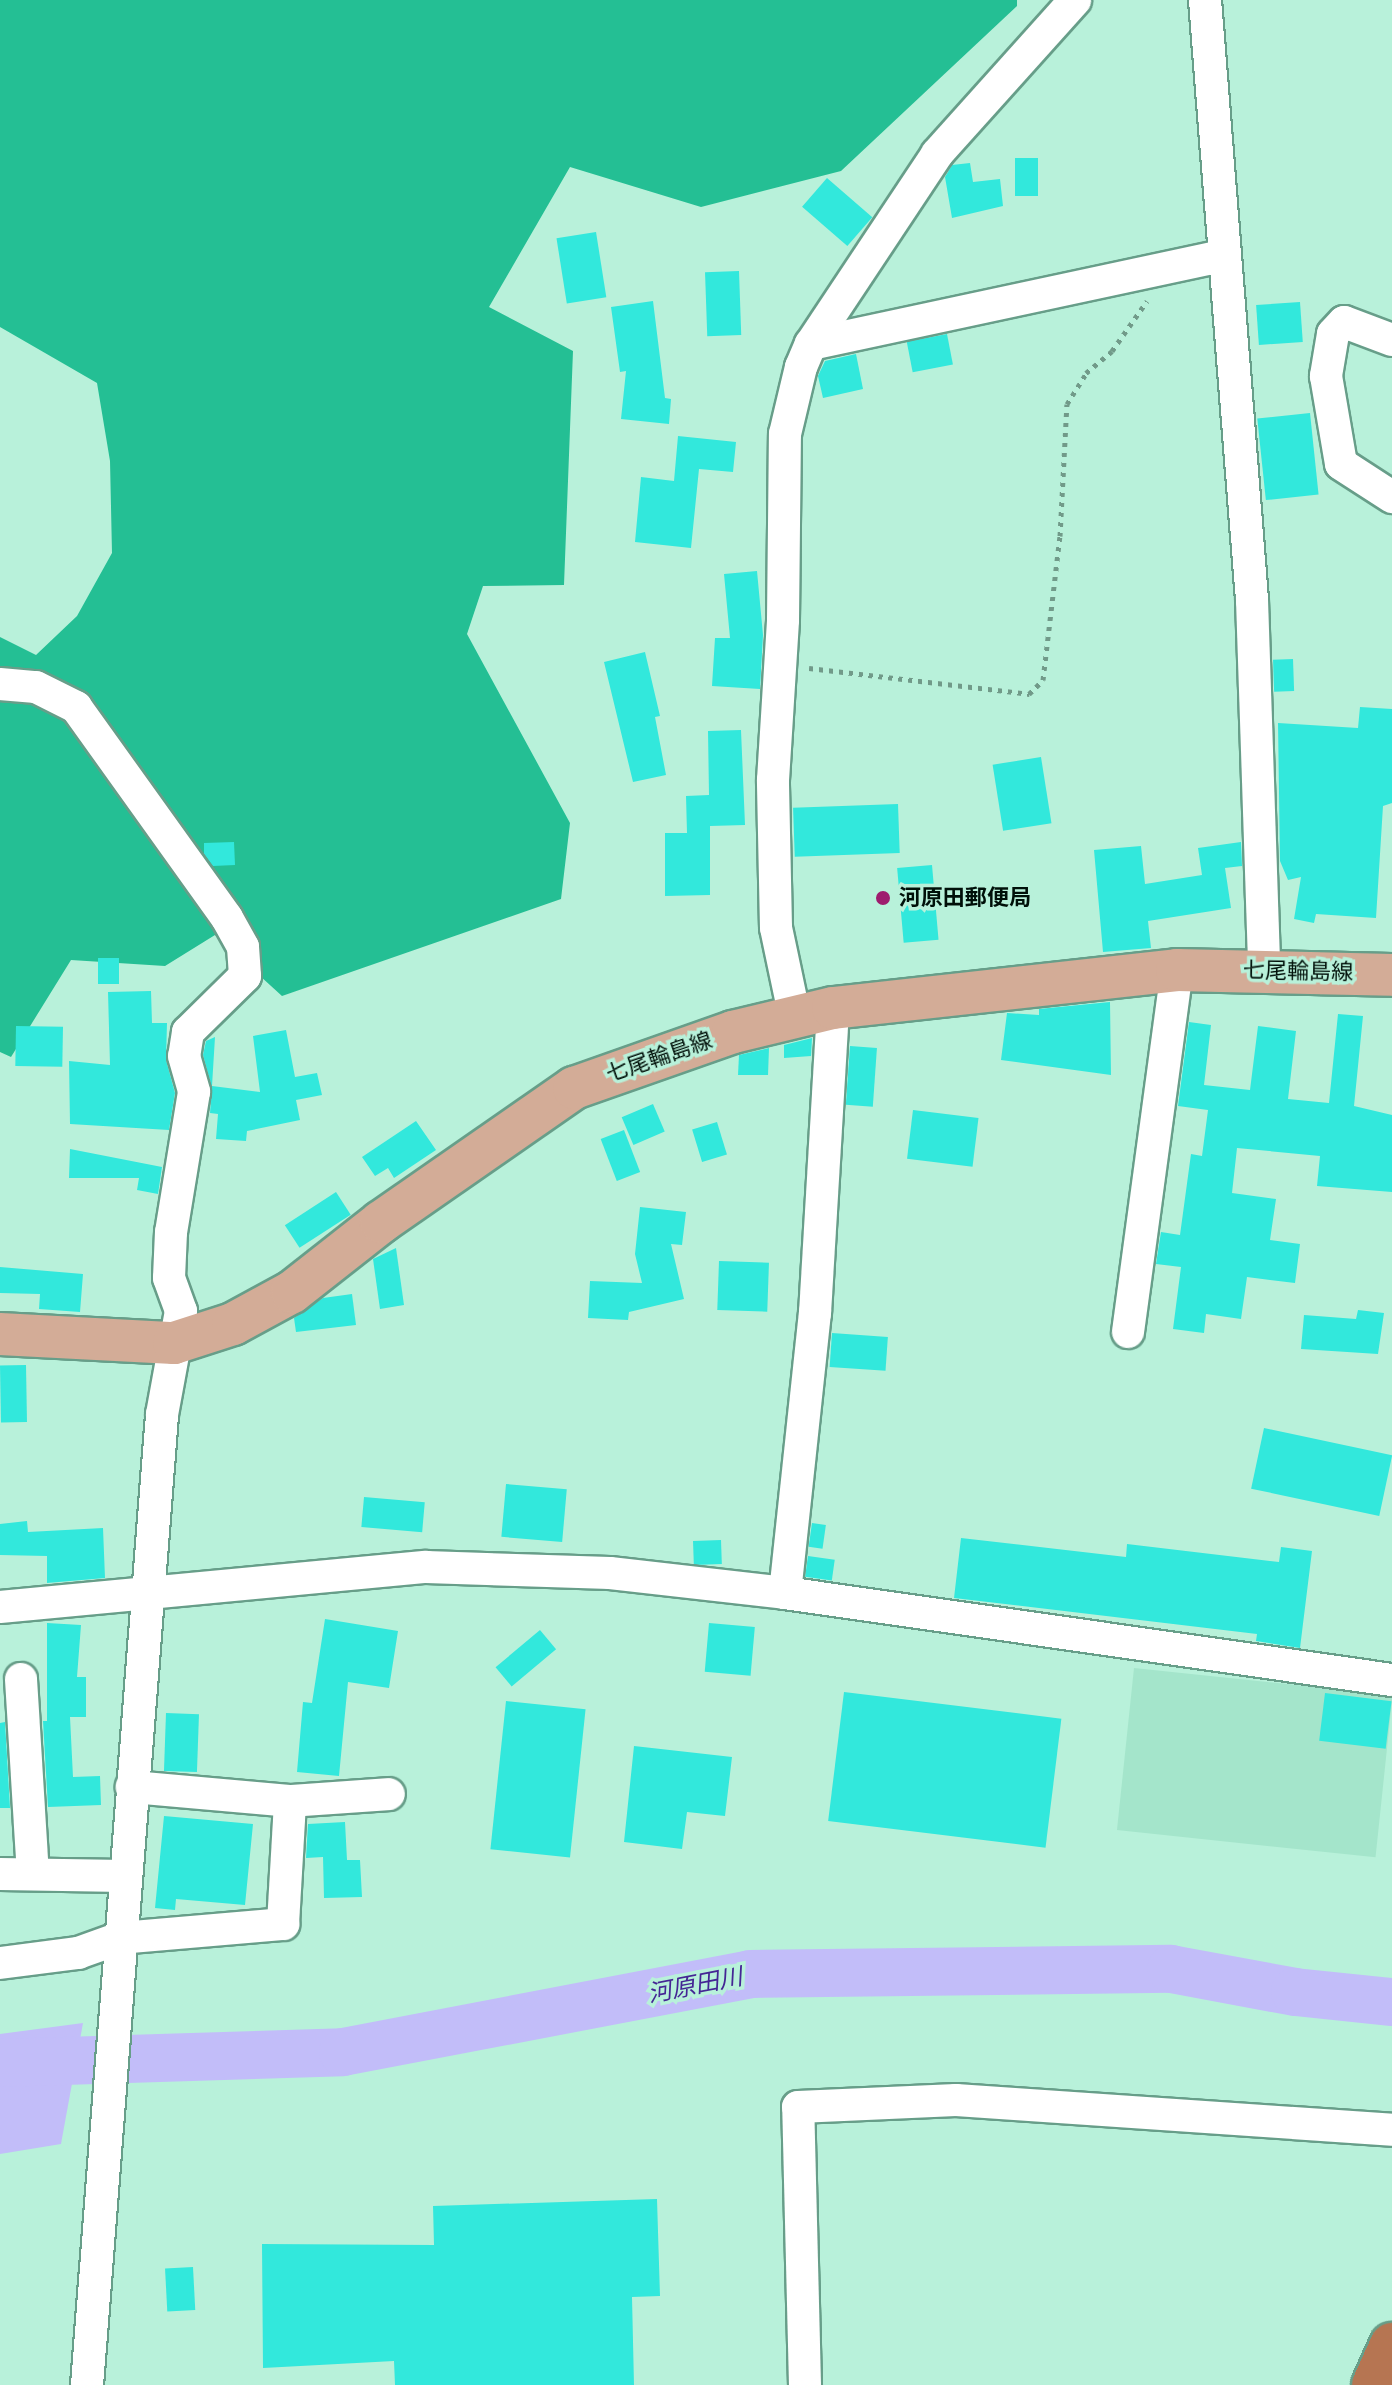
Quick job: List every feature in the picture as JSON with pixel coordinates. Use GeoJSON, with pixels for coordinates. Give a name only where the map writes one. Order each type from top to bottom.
{"type":"FeatureCollection","features":[{"type":"Feature","properties":{"kind":"highway"},"geometry":{"type":"LineString","coordinates":[[1374,2385],[1392,2345]]}},
{"type":"Feature","properties":{"kind":"main road","name":"七尾輪島線"},"geometry":{"type":"LineString","coordinates":[[0,1334],[174,1343],[233,1324],[292,1292],[381,1222],[574,1088],[733,1032],[814,1013],[1177,970],[1264,969],[1392,975]]}},
{"type":"Feature","properties":{"kind":"street"},"geometry":{"type":"LineString","coordinates":[[785,1593],[815,1313],[814,1013],[776,928],[773,780],[780,665],[785,434],[811,344],[937,154],[1075,0]]}},
{"type":"Feature","properties":{"kind":"street"},"geometry":{"type":"LineString","coordinates":[[1205,0],[1221,256],[1252,600],[1264,969]]}},
{"type":"Feature","properties":{"kind":"street"},"geometry":{"type":"LineString","coordinates":[[811,344],[1221,256]]}},
{"type":"Feature","properties":{"kind":"street"},"geometry":{"type":"LineString","coordinates":[[1392,340],[1344,322],[1333,334],[1326,376],[1341,464],[1392,497]]}},
{"type":"Feature","properties":{"kind":"street"},"geometry":{"type":"LineString","coordinates":[[0,684],[36,687],[76,707],[243,947],[245,976],[188,1032],[184,1056],[194,1092],[171,1232],[169,1278],[181,1311],[162,1415],[115,1988],[87,2385]]}},
{"type":"Feature","properties":{"kind":"street"},"geometry":{"type":"LineString","coordinates":[[1128,1332],[1177,970]]}},
{"type":"Feature","properties":{"kind":"street"},"geometry":{"type":"LineString","coordinates":[[0,1607],[426,1567],[610,1573],[785,1593],[1392,1680]]}},
{"type":"Feature","properties":{"kind":"street"},"geometry":{"type":"LineString","coordinates":[[21,1679],[33,1874]]}},
{"type":"Feature","properties":{"kind":"street"},"geometry":{"type":"LineString","coordinates":[[132,1787],[290,1801],[389,1794]]}},
{"type":"Feature","properties":{"kind":"street"},"geometry":{"type":"LineString","coordinates":[[0,1963],[78,1953],[120,1938],[283,1924],[290,1801]]}},
{"type":"Feature","properties":{"kind":"street"},"geometry":{"type":"LineString","coordinates":[[0,1874],[125,1876]]}},
{"type":"Feature","properties":{"kind":"street"},"geometry":{"type":"LineString","coordinates":[[805,2385],[798,2107],[956,2100],[1392,2130]]}},
{"type":"Feature","properties":{"kind":"path"},"geometry":{"type":"LineString","coordinates":[[780,665],[1029,694],[1043,680],[1060,536],[1067,404],[1086,373],[1112,351],[1177,265]]}},
{"type":"Feature","properties":{"kind":"shaded area"},"geometry":{"type":"Polygon","coordinates":[[[1134,1668],[1392,1695],[1376,1857],[1117,1830],[1134,1668]]]}},
{"type":"Feature","properties":{"kind":"shaded area"},"geometry":{"type":"Polygon","coordinates":[[[83,2023],[61,2144],[0,2154],[0,2034],[83,2023]]]}},
{"type":"Feature","properties":{"kind":"green space"},"geometry":{"type":"Polygon","coordinates":[[[0,0],[1017,0],[1017,6],[841,171],[701,207],[570,167],[489,307],[573,351],[564,585],[483,586],[467,634],[570,823],[561,899],[282,996],[215,935],[165,966],[71,960],[11,1057],[0,1052],[0,637],[36,655],[77,616],[112,553],[110,461],[97,383],[0,327],[0,0]]]}},
{"type":"Feature","properties":{"kind":"building"},"geometry":{"type":"Polygon","coordinates":[[[1015,158],[1038,158],[1038,196],[1015,196],[1015,158]]]}},
{"type":"Feature","properties":{"kind":"building"},"geometry":{"type":"Polygon","coordinates":[[[970,163],[973,182],[1000,179],[1003,206],[952,218],[945,177],[952,165],[970,163]]]}},
{"type":"Feature","properties":{"kind":"building"},"geometry":{"type":"Polygon","coordinates":[[[827,178],[872,217],[847,246],[802,207],[827,178]]]}},
{"type":"Feature","properties":{"kind":"building"},"geometry":{"type":"Polygon","coordinates":[[[596,232],[606,297],[567,303],[556,238],[596,232]]]}},
{"type":"Feature","properties":{"kind":"building"},"geometry":{"type":"Polygon","coordinates":[[[739,271],[741,335],[707,336],[705,272],[739,271]]]}},
{"type":"Feature","properties":{"kind":"building"},"geometry":{"type":"Polygon","coordinates":[[[653,301],[665,398],[671,399],[669,424],[621,419],[626,371],[620,372],[611,307],[653,301]]]}},
{"type":"Feature","properties":{"kind":"building"},"geometry":{"type":"Polygon","coordinates":[[[1300,302],[1303,342],[1259,345],[1256,305],[1300,302]]]}},
{"type":"Feature","properties":{"kind":"building"},"geometry":{"type":"Polygon","coordinates":[[[947,334],[953,364],[913,372],[907,342],[947,334]]]}},
{"type":"Feature","properties":{"kind":"building"},"geometry":{"type":"Polygon","coordinates":[[[856,354],[863,389],[823,398],[818,376],[825,361],[856,354]]]}},
{"type":"Feature","properties":{"kind":"building"},"geometry":{"type":"Polygon","coordinates":[[[1310,413],[1319,495],[1266,500],[1257,419],[1310,413]]]}},
{"type":"Feature","properties":{"kind":"building"},"geometry":{"type":"Polygon","coordinates":[[[678,436],[736,442],[733,472],[699,469],[691,548],[635,542],[641,477],[674,481],[678,436]]]}},
{"type":"Feature","properties":{"kind":"building"},"geometry":{"type":"Polygon","coordinates":[[[757,571],[763,635],[760,689],[712,686],[715,638],[730,638],[724,574],[757,571]]]}},
{"type":"Feature","properties":{"kind":"building"},"geometry":{"type":"Polygon","coordinates":[[[645,652],[660,716],[655,717],[666,775],[633,782],[604,662],[645,652]]]}},
{"type":"Feature","properties":{"kind":"building"},"geometry":{"type":"Polygon","coordinates":[[[1293,659],[1294,691],[1274,692],[1273,660],[1293,659]]]}},
{"type":"Feature","properties":{"kind":"building"},"geometry":{"type":"Polygon","coordinates":[[[1360,707],[1392,709],[1392,803],[1383,806],[1376,918],[1316,914],[1314,923],[1294,919],[1301,877],[1288,880],[1280,861],[1278,723],[1358,728],[1360,707]]]}},
{"type":"Feature","properties":{"kind":"building"},"geometry":{"type":"Polygon","coordinates":[[[741,730],[745,825],[710,826],[710,895],[665,896],[665,833],[687,833],[686,796],[709,795],[708,731],[741,730]]]}},
{"type":"Feature","properties":{"kind":"building"},"geometry":{"type":"Polygon","coordinates":[[[1041,757],[1051,823],[1003,831],[993,765],[1041,757]]]}},
{"type":"Feature","properties":{"kind":"building"},"geometry":{"type":"Polygon","coordinates":[[[898,804],[900,853],[795,857],[793,808],[898,804]]]}},
{"type":"Feature","properties":{"kind":"building"},"geometry":{"type":"Polygon","coordinates":[[[234,842],[235,865],[213,866],[204,854],[204,843],[234,842]]]}},
{"type":"Feature","properties":{"kind":"building"},"geometry":{"type":"Polygon","coordinates":[[[1241,842],[1242,866],[1225,868],[1231,908],[1148,921],[1151,948],[1103,952],[1094,850],[1141,846],[1145,884],[1202,875],[1198,848],[1241,842]]]}},
{"type":"Feature","properties":{"kind":"building"},"geometry":{"type":"Polygon","coordinates":[[[932,865],[939,940],[904,943],[897,868],[932,865]]]}},
{"type":"Feature","properties":{"kind":"building"},"geometry":{"type":"Polygon","coordinates":[[[98,958],[119,958],[119,984],[98,984],[98,958]]]}},
{"type":"Feature","properties":{"kind":"building"},"geometry":{"type":"Polygon","coordinates":[[[151,991],[152,1023],[167,1023],[166,1060],[175,1093],[169,1130],[70,1124],[69,1061],[110,1065],[108,992],[151,991]]]}},
{"type":"Feature","properties":{"kind":"building"},"geometry":{"type":"Polygon","coordinates":[[[1110,1002],[1111,1075],[1001,1060],[1007,1013],[1039,1015],[1039,1009],[1110,1002]]]}},
{"type":"Feature","properties":{"kind":"building"},"geometry":{"type":"Polygon","coordinates":[[[1338,1014],[1363,1016],[1354,1106],[1392,1115],[1392,1192],[1317,1186],[1320,1156],[1237,1148],[1232,1193],[1276,1199],[1270,1240],[1300,1244],[1295,1283],[1247,1277],[1241,1319],[1206,1314],[1204,1333],[1173,1329],[1181,1267],[1156,1264],[1161,1232],[1180,1235],[1191,1154],[1202,1156],[1208,1110],[1178,1106],[1189,1022],[1211,1025],[1204,1085],[1250,1090],[1258,1026],[1296,1031],[1288,1099],[1329,1103],[1338,1014]]]}},
{"type":"Feature","properties":{"kind":"building"},"geometry":{"type":"Polygon","coordinates":[[[16,1026],[63,1027],[62,1067],[15,1066],[16,1026]]]}},
{"type":"Feature","properties":{"kind":"building"},"geometry":{"type":"Polygon","coordinates":[[[286,1030],[295,1077],[317,1073],[322,1095],[296,1100],[300,1120],[247,1131],[246,1141],[216,1139],[218,1114],[210,1113],[212,1088],[203,1055],[206,1041],[215,1037],[212,1086],[260,1092],[253,1036],[286,1030]]]}},
{"type":"Feature","properties":{"kind":"building"},"geometry":{"type":"Polygon","coordinates":[[[812,1038],[811,1056],[784,1058],[784,1045],[812,1038]]]}},
{"type":"Feature","properties":{"kind":"building"},"geometry":{"type":"Polygon","coordinates":[[[850,1046],[877,1048],[873,1107],[846,1105],[850,1046]]]}},
{"type":"Feature","properties":{"kind":"building"},"geometry":{"type":"Polygon","coordinates":[[[769,1048],[768,1075],[738,1075],[739,1055],[769,1048]]]}},
{"type":"Feature","properties":{"kind":"building"},"geometry":{"type":"Polygon","coordinates":[[[653,1104],[665,1132],[633,1145],[622,1117],[653,1104]]]}},
{"type":"Feature","properties":{"kind":"building"},"geometry":{"type":"Polygon","coordinates":[[[913,1110],[979,1118],[973,1167],[907,1159],[913,1110]]]}},
{"type":"Feature","properties":{"kind":"building"},"geometry":{"type":"Polygon","coordinates":[[[416,1121],[436,1150],[394,1178],[388,1168],[375,1176],[362,1157],[416,1121]]]}},
{"type":"Feature","properties":{"kind":"building"},"geometry":{"type":"Polygon","coordinates":[[[717,1122],[727,1155],[702,1162],[692,1130],[717,1122]]]}},
{"type":"Feature","properties":{"kind":"building"},"geometry":{"type":"Polygon","coordinates":[[[624,1130],[640,1172],[617,1181],[601,1139],[624,1130]]]}},
{"type":"Feature","properties":{"kind":"building"},"geometry":{"type":"Polygon","coordinates":[[[70,1149],[162,1167],[158,1194],[137,1190],[139,1178],[69,1178],[70,1149]]]}},
{"type":"Feature","properties":{"kind":"building"},"geometry":{"type":"Polygon","coordinates":[[[336,1192],[351,1215],[300,1248],[285,1225],[336,1192]]]}},
{"type":"Feature","properties":{"kind":"building"},"geometry":{"type":"Polygon","coordinates":[[[640,1207],[686,1212],[682,1245],[671,1244],[684,1299],[629,1312],[628,1320],[588,1318],[590,1281],[642,1283],[635,1254],[640,1207]]]}},
{"type":"Feature","properties":{"kind":"building"},"geometry":{"type":"Polygon","coordinates":[[[396,1248],[404,1305],[380,1309],[373,1259],[396,1248]]]}},
{"type":"Feature","properties":{"kind":"building"},"geometry":{"type":"Polygon","coordinates":[[[719,1261],[769,1263],[767,1312],[717,1310],[719,1261]]]}},
{"type":"Feature","properties":{"kind":"building"},"geometry":{"type":"Polygon","coordinates":[[[0,1267],[83,1274],[80,1312],[39,1309],[40,1294],[0,1293],[0,1267]]]}},
{"type":"Feature","properties":{"kind":"building"},"geometry":{"type":"Polygon","coordinates":[[[352,1294],[356,1325],[296,1332],[294,1318],[323,1298],[352,1294]]]}},
{"type":"Feature","properties":{"kind":"building"},"geometry":{"type":"Polygon","coordinates":[[[1358,1310],[1384,1313],[1378,1354],[1301,1349],[1304,1315],[1356,1319],[1358,1310]]]}},
{"type":"Feature","properties":{"kind":"building"},"geometry":{"type":"Polygon","coordinates":[[[832,1333],[888,1337],[885,1371],[830,1367],[832,1333]]]}},
{"type":"Feature","properties":{"kind":"building"},"geometry":{"type":"Polygon","coordinates":[[[0,1365],[26,1365],[27,1422],[1,1422],[0,1365]]]}},
{"type":"Feature","properties":{"kind":"building"},"geometry":{"type":"Polygon","coordinates":[[[1264,1428],[1392,1455],[1379,1516],[1251,1489],[1264,1428]]]}},
{"type":"Feature","properties":{"kind":"building"},"geometry":{"type":"Polygon","coordinates":[[[506,1484],[567,1489],[562,1542],[501,1537],[506,1484]]]}},
{"type":"Feature","properties":{"kind":"building"},"geometry":{"type":"Polygon","coordinates":[[[364,1497],[425,1502],[422,1532],[361,1527],[364,1497]]]}},
{"type":"Feature","properties":{"kind":"building"},"geometry":{"type":"Polygon","coordinates":[[[27,1521],[28,1532],[103,1528],[105,1578],[47,1583],[47,1556],[0,1555],[0,1524],[27,1521]]]}},
{"type":"Feature","properties":{"kind":"building"},"geometry":{"type":"Polygon","coordinates":[[[812,1523],[826,1525],[823,1549],[809,1547],[812,1523]]]}},
{"type":"Feature","properties":{"kind":"building"},"geometry":{"type":"Polygon","coordinates":[[[961,1538],[1126,1557],[1127,1544],[1279,1562],[1281,1547],[1312,1551],[1300,1648],[1256,1641],[1257,1634],[954,1598],[961,1538]]]}},
{"type":"Feature","properties":{"kind":"building"},"geometry":{"type":"Polygon","coordinates":[[[721,1540],[722,1564],[694,1565],[693,1541],[721,1540]]]}},
{"type":"Feature","properties":{"kind":"building"},"geometry":{"type":"Polygon","coordinates":[[[808,1556],[835,1560],[832,1581],[805,1577],[808,1556]]]}},
{"type":"Feature","properties":{"kind":"building"},"geometry":{"type":"Polygon","coordinates":[[[325,1619],[398,1631],[389,1688],[348,1682],[339,1776],[297,1772],[303,1702],[312,1703],[325,1619]]]}},
{"type":"Feature","properties":{"kind":"building"},"geometry":{"type":"Polygon","coordinates":[[[47,1623],[81,1625],[77,1677],[86,1677],[86,1717],[70,1717],[73,1777],[100,1776],[101,1805],[48,1807],[43,1721],[47,1721],[47,1623]]]}},
{"type":"Feature","properties":{"kind":"building"},"geometry":{"type":"Polygon","coordinates":[[[709,1623],[755,1627],[751,1676],[705,1672],[709,1623]]]}},
{"type":"Feature","properties":{"kind":"building"},"geometry":{"type":"Polygon","coordinates":[[[540,1630],[556,1649],[512,1686],[496,1667],[540,1630]]]}},
{"type":"Feature","properties":{"kind":"building"},"geometry":{"type":"Polygon","coordinates":[[[844,1692],[1061,1719],[1046,1848],[828,1821],[844,1692]]]}},
{"type":"Feature","properties":{"kind":"building"},"geometry":{"type":"Polygon","coordinates":[[[1325,1693],[1392,1701],[1386,1749],[1319,1741],[1325,1693]]]}},
{"type":"Feature","properties":{"kind":"building"},"geometry":{"type":"Polygon","coordinates":[[[506,1701],[586,1709],[570,1858],[490,1849],[506,1701]]]}},
{"type":"Feature","properties":{"kind":"building"},"geometry":{"type":"Polygon","coordinates":[[[166,1713],[199,1714],[197,1772],[164,1771],[166,1713]]]}},
{"type":"Feature","properties":{"kind":"building"},"geometry":{"type":"Polygon","coordinates":[[[5,1722],[10,1808],[0,1808],[0,1723],[5,1722]]]}},
{"type":"Feature","properties":{"kind":"building"},"geometry":{"type":"Polygon","coordinates":[[[634,1746],[732,1757],[725,1816],[687,1812],[682,1849],[624,1842],[634,1746]]]}},
{"type":"Feature","properties":{"kind":"building"},"geometry":{"type":"Polygon","coordinates":[[[164,1816],[253,1824],[245,1905],[176,1899],[175,1910],[155,1908],[164,1816]]]}},
{"type":"Feature","properties":{"kind":"building"},"geometry":{"type":"Polygon","coordinates":[[[345,1822],[347,1860],[360,1860],[362,1897],[324,1898],[323,1857],[306,1858],[308,1824],[345,1822]]]}},
{"type":"Feature","properties":{"kind":"building"},"geometry":{"type":"Polygon","coordinates":[[[657,2199],[660,2296],[632,2297],[634,2385],[395,2385],[394,2361],[263,2368],[262,2244],[434,2245],[433,2206],[657,2199]]]}},
{"type":"Feature","properties":{"kind":"building"},"geometry":{"type":"Polygon","coordinates":[[[193,2267],[195,2310],[167,2311],[165,2268],[193,2267]]]}},
{"type":"Feature","properties":{"kind":"waterway","name":"河原田川"},"geometry":{"type":"LineString","coordinates":[[0,2063],[343,2052],[750,1974],[1171,1969],[1295,1992],[1392,2002]]}},
{"type":"Feature","properties":{"kind":"place","name":"河原田郵便局"},"geometry":{"type":"Point","coordinates":[883,898]}}]}
